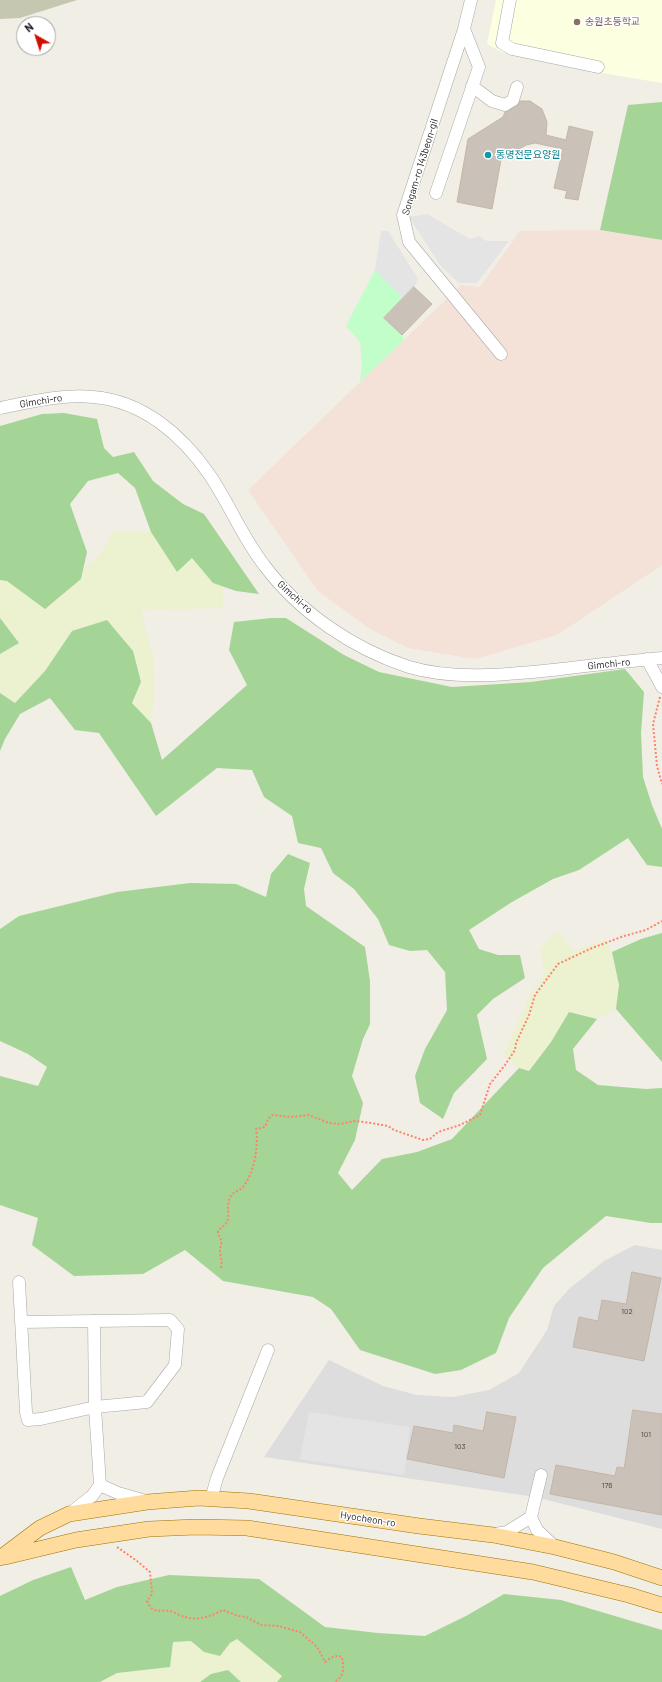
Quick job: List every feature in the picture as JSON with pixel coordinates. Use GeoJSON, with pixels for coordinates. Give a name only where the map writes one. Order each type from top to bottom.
{"type":"FeatureCollection","features":[{"type":"Feature","properties":{"kind":"main road","name":"Hyocheon-ro"},"geometry":{"type":"LineString","coordinates":[[0,1558],[40,1528],[69,1514],[147,1502],[211,1498],[249,1501],[419,1526],[493,1535],[555,1547],[614,1562],[662,1578]]}},
{"type":"Feature","properties":{"kind":"main road"},"geometry":{"type":"LineString","coordinates":[[0,1558],[76,1540],[149,1529],[196,1527],[247,1528],[533,1572],[629,1595],[662,1605]]}},
{"type":"Feature","properties":{"kind":"street","name":"Songam-ro 143beon-gil"},"geometry":{"type":"LineString","coordinates":[[472,0],[464,29],[403,215],[409,242],[501,354]]}},
{"type":"Feature","properties":{"kind":"street"},"geometry":{"type":"LineString","coordinates":[[510,0],[502,43],[512,49],[598,67]]}},
{"type":"Feature","properties":{"kind":"street"},"geometry":{"type":"LineString","coordinates":[[436,193],[479,67],[464,29]]}},
{"type":"Feature","properties":{"kind":"street"},"geometry":{"type":"LineString","coordinates":[[472,86],[492,101],[505,105],[513,100],[517,87]]}},
{"type":"Feature","properties":{"kind":"street","name":"Gimchi-ro"},"geometry":{"type":"LineString","coordinates":[[0,408],[44,399],[94,397],[126,404],[149,415],[170,429],[187,444],[210,475],[252,549],[278,583],[294,599],[325,624],[352,642],[380,656],[431,672],[455,674],[519,673],[662,658]]}},
{"type":"Feature","properties":{"kind":"street"},"geometry":{"type":"LineString","coordinates":[[647,659],[662,687]]}},
{"type":"Feature","properties":{"kind":"street"},"geometry":{"type":"LineString","coordinates":[[19,1282],[21,1322],[26,1412],[28,1420],[41,1420],[95,1407],[147,1402],[175,1365],[178,1329],[170,1320],[21,1322]]}},
{"type":"Feature","properties":{"kind":"street"},"geometry":{"type":"LineString","coordinates":[[69,1514],[92,1496],[100,1484],[95,1407],[94,1321]]}},
{"type":"Feature","properties":{"kind":"street"},"geometry":{"type":"LineString","coordinates":[[211,1498],[217,1478],[268,1350]]}},
{"type":"Feature","properties":{"kind":"street"},"geometry":{"type":"LineString","coordinates":[[541,1475],[531,1517],[537,1530],[555,1547]]}},
{"type":"Feature","properties":{"kind":"street"},"geometry":{"type":"LineString","coordinates":[[100,1484],[118,1493],[147,1502]]}},
{"type":"Feature","properties":{"kind":"street"},"geometry":{"type":"LineString","coordinates":[[493,1535],[508,1532],[531,1517]]}},
{"type":"Feature","properties":{"kind":"path"},"geometry":{"type":"LineString","coordinates":[[662,695],[653,724],[656,766],[662,784]]}},
{"type":"Feature","properties":{"kind":"path"},"geometry":{"type":"LineString","coordinates":[[221,1268],[222,1263],[220,1249],[222,1244],[218,1231],[227,1221],[229,1215],[227,1206],[231,1196],[241,1188],[250,1174],[257,1148],[256,1129],[265,1127],[268,1119],[272,1115],[291,1117],[309,1115],[328,1123],[339,1124],[355,1121],[371,1123],[388,1126],[394,1130],[423,1140],[430,1139],[438,1132],[474,1118],[480,1115],[490,1084],[515,1050],[516,1043],[529,1015],[535,995],[558,964],[592,948],[646,930],[662,921]]}},
{"type":"Feature","properties":{"kind":"path"},"geometry":{"type":"LineString","coordinates":[[103,1536],[150,1572],[152,1594],[147,1601],[156,1611],[170,1611],[185,1617],[198,1619],[223,1610],[238,1616],[246,1617],[261,1625],[278,1626],[300,1632],[317,1647],[325,1662],[338,1655],[342,1657],[344,1670],[340,1679],[334,1682]]}},
{"type":"Feature","properties":{"kind":"shaded area"},"geometry":{"type":"Polygon","coordinates":[[[0,0],[77,0],[26,16],[0,19],[0,0]]]}},
{"type":"Feature","properties":{"kind":"shaded area","name":"송원초등학교"},"geometry":{"type":"Polygon","coordinates":[[[496,0],[662,0],[662,83],[602,73],[502,52],[487,44],[496,0]]]}},
{"type":"Feature","properties":{"kind":"shaded area"},"geometry":{"type":"Polygon","coordinates":[[[427,214],[470,239],[479,236],[487,241],[509,241],[477,283],[459,283],[440,265],[409,217],[427,214]]]}},
{"type":"Feature","properties":{"kind":"shaded area"},"geometry":{"type":"Polygon","coordinates":[[[600,230],[662,240],[662,565],[557,635],[475,659],[408,648],[370,629],[318,591],[248,490],[461,285],[480,287],[520,231],[600,230]]]}},
{"type":"Feature","properties":{"kind":"shaded area"},"geometry":{"type":"Polygon","coordinates":[[[381,231],[388,231],[418,279],[414,287],[403,298],[375,270],[381,231]]]}},
{"type":"Feature","properties":{"kind":"shaded area"},"geometry":{"type":"Polygon","coordinates":[[[114,531],[151,532],[177,571],[192,558],[213,583],[223,587],[223,608],[160,610],[141,609],[153,658],[155,692],[151,723],[132,702],[141,682],[72,631],[45,671],[15,703],[0,693],[0,654],[19,643],[0,618],[0,580],[7,581],[45,608],[81,579],[84,568],[100,554],[114,531]]]}},
{"type":"Feature","properties":{"kind":"shaded area"},"geometry":{"type":"Polygon","coordinates":[[[561,933],[572,951],[605,940],[612,952],[619,985],[616,1009],[597,1019],[569,1013],[551,1042],[528,1071],[519,1068],[503,1055],[530,995],[545,974],[540,951],[552,935],[561,933]]]}},
{"type":"Feature","properties":{"kind":"shaded area"},"geometry":{"type":"Polygon","coordinates":[[[635,1245],[662,1250],[662,1529],[535,1497],[264,1457],[329,1360],[383,1386],[417,1395],[453,1397],[489,1390],[519,1373],[547,1330],[554,1306],[569,1289],[604,1261],[635,1245]]]}},
{"type":"Feature","properties":{"kind":"shaded area"},"geometry":{"type":"Polygon","coordinates":[[[309,1412],[410,1427],[404,1475],[300,1459],[309,1412]]]}},
{"type":"Feature","properties":{"kind":"shaded area"},"geometry":{"type":"Polygon","coordinates":[[[238,1639],[282,1676],[277,1682],[241,1682],[228,1670],[200,1682],[100,1682],[117,1673],[170,1667],[173,1642],[191,1641],[204,1652],[238,1639]]]}},
{"type":"Feature","properties":{"kind":"green space"},"geometry":{"type":"Polygon","coordinates":[[[662,102],[662,240],[600,230],[628,105],[662,102]]]}},
{"type":"Feature","properties":{"kind":"green space"},"geometry":{"type":"Polygon","coordinates":[[[375,270],[403,298],[384,318],[402,335],[404,340],[360,382],[362,365],[360,342],[346,326],[375,270]]]}},
{"type":"Feature","properties":{"kind":"green space"},"geometry":{"type":"Polygon","coordinates":[[[64,413],[97,419],[104,448],[113,457],[134,452],[153,481],[183,504],[204,514],[259,594],[236,591],[213,583],[192,558],[177,572],[151,532],[135,488],[118,473],[88,481],[70,504],[87,552],[81,579],[45,609],[7,581],[0,580],[0,426],[42,414],[64,413]]]}},
{"type":"Feature","properties":{"kind":"green space"},"geometry":{"type":"Polygon","coordinates":[[[0,618],[19,643],[0,654],[0,618]]]}},
{"type":"Feature","properties":{"kind":"green space"},"geometry":{"type":"Polygon","coordinates":[[[286,618],[344,655],[379,672],[452,687],[531,682],[625,669],[644,692],[641,733],[643,777],[662,829],[662,867],[647,865],[628,838],[579,870],[553,879],[512,902],[469,930],[479,949],[498,955],[520,955],[525,978],[493,999],[477,1015],[487,1059],[454,1093],[443,1119],[420,1103],[415,1076],[425,1049],[447,1010],[445,972],[427,950],[410,951],[389,945],[378,919],[354,889],[333,873],[321,848],[298,843],[292,816],[264,797],[252,770],[217,768],[156,816],[99,733],[75,730],[50,698],[20,714],[5,739],[0,751],[0,693],[15,703],[45,671],[72,631],[107,620],[133,651],[141,682],[132,703],[151,723],[162,760],[247,685],[229,650],[234,622],[286,618]]]}},
{"type":"Feature","properties":{"kind":"green space"},"geometry":{"type":"Polygon","coordinates":[[[288,854],[310,863],[304,889],[306,906],[365,947],[370,981],[370,1024],[363,1039],[352,1076],[363,1103],[355,1140],[338,1173],[352,1190],[382,1159],[417,1152],[452,1139],[519,1068],[529,1071],[551,1042],[569,1012],[597,1019],[573,1049],[576,1070],[598,1085],[646,1089],[662,1088],[662,1223],[651,1223],[606,1216],[543,1268],[509,1318],[496,1353],[461,1370],[435,1374],[360,1350],[331,1309],[313,1297],[223,1281],[185,1250],[143,1274],[74,1276],[32,1245],[38,1218],[0,1205],[0,1076],[38,1086],[47,1067],[28,1054],[0,1041],[0,929],[19,916],[117,892],[190,883],[236,884],[266,897],[271,874],[288,854]]]}},
{"type":"Feature","properties":{"kind":"green space"},"geometry":{"type":"Polygon","coordinates":[[[662,933],[662,1062],[616,1009],[619,985],[612,952],[641,939],[662,933]]]}},
{"type":"Feature","properties":{"kind":"green space"},"geometry":{"type":"Polygon","coordinates":[[[71,1567],[85,1600],[117,1587],[169,1575],[259,1579],[325,1627],[378,1633],[425,1636],[466,1616],[504,1594],[561,1600],[662,1630],[662,1682],[277,1682],[282,1676],[237,1639],[230,1643],[220,1656],[204,1652],[191,1641],[173,1642],[170,1667],[117,1673],[100,1682],[0,1682],[0,1596],[33,1580],[71,1567]]]}},
{"type":"Feature","properties":{"kind":"green space"},"geometry":{"type":"Polygon","coordinates":[[[228,1670],[241,1682],[200,1682],[211,1674],[228,1670]]]}},
{"type":"Feature","properties":{"kind":"building","name":"동명전문요양원"},"geometry":{"type":"Polygon","coordinates":[[[520,101],[530,101],[542,109],[547,122],[546,135],[566,140],[569,126],[593,132],[578,200],[565,198],[567,191],[554,188],[563,149],[535,143],[526,145],[501,160],[492,209],[457,202],[468,139],[503,117],[505,112],[517,106],[520,101]]]}},
{"type":"Feature","properties":{"kind":"building"},"geometry":{"type":"Polygon","coordinates":[[[414,287],[432,304],[402,335],[384,318],[414,287]]]}},
{"type":"Feature","properties":{"kind":"building"},"geometry":{"type":"Polygon","coordinates":[[[632,1272],[661,1278],[644,1361],[573,1347],[579,1317],[598,1321],[602,1300],[626,1304],[632,1272]]]}},
{"type":"Feature","properties":{"kind":"building"},"geometry":{"type":"Polygon","coordinates":[[[633,1410],[662,1414],[662,1515],[550,1494],[556,1465],[615,1476],[617,1467],[624,1468],[633,1410]]]}},
{"type":"Feature","properties":{"kind":"building"},"geometry":{"type":"Polygon","coordinates":[[[487,1412],[516,1417],[504,1478],[407,1459],[414,1426],[453,1433],[454,1425],[483,1431],[487,1412]]]}},
{"type":"Feature","properties":{"kind":"place","name":"송원초등학교"},"geometry":{"type":"Point","coordinates":[577,22]}},
{"type":"Feature","properties":{"kind":"place","name":"동명전문요양원"},"geometry":{"type":"Point","coordinates":[488,155]}}]}
